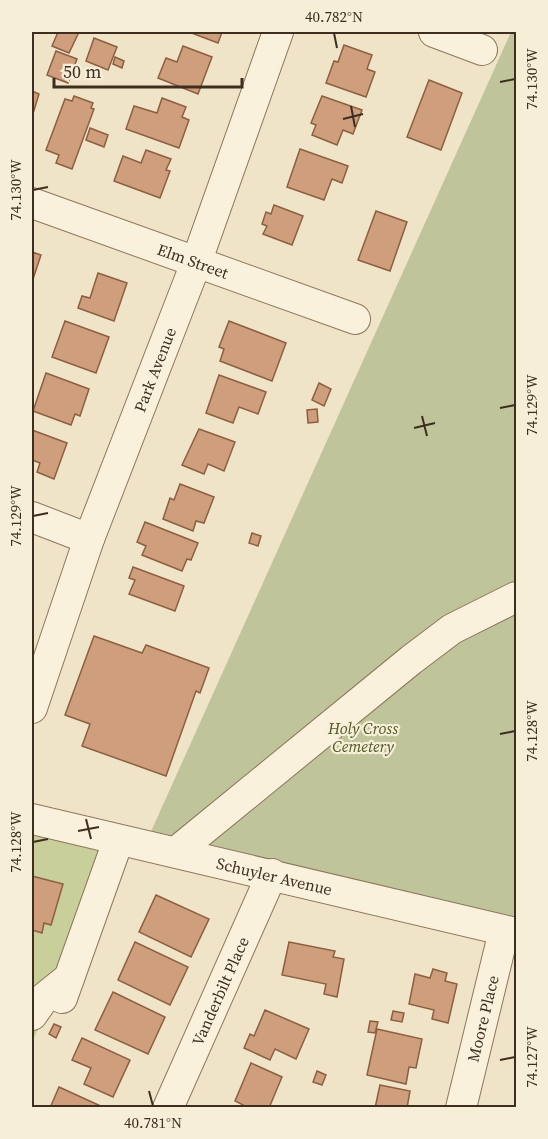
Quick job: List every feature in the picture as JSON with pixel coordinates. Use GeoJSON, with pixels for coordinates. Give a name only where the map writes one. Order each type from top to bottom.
{"type":"FeatureCollection","features":[{"type":"Feature","properties":{"kind":"street","name":"Park Avenue"},"geometry":{"type":"LineString","coordinates":[[32,704],[89,539],[196,263],[278,32]]}},
{"type":"Feature","properties":{"kind":"street"},"geometry":{"type":"LineString","coordinates":[[434,32],[482,50]]}},
{"type":"Feature","properties":{"kind":"street","name":"Elm Street"},"geometry":{"type":"LineString","coordinates":[[32,203],[355,320]]}},
{"type":"Feature","properties":{"kind":"street"},"geometry":{"type":"LineString","coordinates":[[32,517],[89,539]]}},
{"type":"Feature","properties":{"kind":"street"},"geometry":{"type":"LineString","coordinates":[[176,852],[319,732],[411,660],[453,629],[516,597]]}},
{"type":"Feature","properties":{"kind":"street","name":"Schuyler Avenue"},"geometry":{"type":"LineString","coordinates":[[32,819],[510,932]]}},
{"type":"Feature","properties":{"kind":"street"},"geometry":{"type":"LineString","coordinates":[[32,1015],[44,998],[66,988],[118,841]]}},
{"type":"Feature","properties":{"kind":"street","name":"Vanderbilt Place"},"geometry":{"type":"LineString","coordinates":[[168,1107],[272,874]]}},
{"type":"Feature","properties":{"kind":"street","name":"Moore Place"},"geometry":{"type":"LineString","coordinates":[[461,1107],[510,932]]}},
{"type":"Feature","properties":{"kind":"green space","name":"Holy Cross Cemetery"},"geometry":{"type":"Polygon","coordinates":[[[511,32],[516,32],[516,933],[144,847],[511,32]]]}},
{"type":"Feature","properties":{"kind":"green space"},"geometry":{"type":"Polygon","coordinates":[[[32,819],[105,838],[44,1017],[32,1042],[32,819]]]}},
{"type":"Feature","properties":{"kind":"building"},"geometry":{"type":"Polygon","coordinates":[[[58,32],[79,32],[69,53],[52,46],[58,32]]]}},
{"type":"Feature","properties":{"kind":"building"},"geometry":{"type":"Polygon","coordinates":[[[189,32],[222,32],[218,43],[189,32]]]}},
{"type":"Feature","properties":{"kind":"building"},"geometry":{"type":"Polygon","coordinates":[[[94,38],[117,47],[108,70],[86,61],[94,38]]]}},
{"type":"Feature","properties":{"kind":"building"},"geometry":{"type":"Polygon","coordinates":[[[344,45],[372,55],[367,69],[375,72],[366,97],[326,83],[334,61],[338,62],[344,45]]]}},
{"type":"Feature","properties":{"kind":"building"},"geometry":{"type":"Polygon","coordinates":[[[183,46],[212,57],[198,94],[158,78],[166,58],[177,62],[183,46]]]}},
{"type":"Feature","properties":{"kind":"building"},"geometry":{"type":"Polygon","coordinates":[[[56,51],[77,59],[68,83],[47,75],[56,51]]]}},
{"type":"Feature","properties":{"kind":"building"},"geometry":{"type":"Polygon","coordinates":[[[115,57],[124,61],[122,68],[113,64],[115,57]]]}},
{"type":"Feature","properties":{"kind":"building"},"geometry":{"type":"Polygon","coordinates":[[[429,80],[462,93],[441,150],[407,137],[429,80]]]}},
{"type":"Feature","properties":{"kind":"building"},"geometry":{"type":"Polygon","coordinates":[[[32,91],[39,94],[32,117],[32,91]]]}},
{"type":"Feature","properties":{"kind":"building"},"geometry":{"type":"Polygon","coordinates":[[[74,96],[93,103],[91,108],[94,109],[72,169],[56,163],[59,155],[46,150],[65,99],[72,101],[74,96]]]}},
{"type":"Feature","properties":{"kind":"building"},"geometry":{"type":"Polygon","coordinates":[[[322,96],[362,110],[353,134],[343,130],[337,145],[312,135],[316,125],[311,123],[322,96]]]}},
{"type":"Feature","properties":{"kind":"building"},"geometry":{"type":"Polygon","coordinates":[[[162,98],[186,107],[182,117],[189,120],[179,148],[126,129],[134,106],[157,113],[162,98]]]}},
{"type":"Feature","properties":{"kind":"building"},"geometry":{"type":"Polygon","coordinates":[[[90,128],[108,135],[104,147],[86,140],[90,128]]]}},
{"type":"Feature","properties":{"kind":"building"},"geometry":{"type":"Polygon","coordinates":[[[300,149],[348,166],[342,183],[332,179],[324,200],[287,187],[300,149]]]}},
{"type":"Feature","properties":{"kind":"building"},"geometry":{"type":"Polygon","coordinates":[[[146,150],[171,159],[166,170],[170,171],[160,198],[114,181],[123,156],[141,163],[146,150]]]}},
{"type":"Feature","properties":{"kind":"building"},"geometry":{"type":"Polygon","coordinates":[[[274,205],[303,216],[292,245],[263,234],[267,226],[262,224],[266,212],[271,214],[274,205]]]}},
{"type":"Feature","properties":{"kind":"building"},"geometry":{"type":"Polygon","coordinates":[[[376,211],[407,222],[390,271],[358,260],[376,211]]]}},
{"type":"Feature","properties":{"kind":"building"},"geometry":{"type":"Polygon","coordinates":[[[32,252],[41,255],[32,282],[32,252]]]}},
{"type":"Feature","properties":{"kind":"building"},"geometry":{"type":"Polygon","coordinates":[[[98,273],[127,283],[114,321],[78,308],[82,296],[90,298],[98,273]]]}},
{"type":"Feature","properties":{"kind":"building"},"geometry":{"type":"Polygon","coordinates":[[[65,321],[109,337],[96,373],[52,357],[65,321]]]}},
{"type":"Feature","properties":{"kind":"building"},"geometry":{"type":"Polygon","coordinates":[[[229,321],[286,343],[272,381],[220,361],[224,349],[219,347],[229,321]]]}},
{"type":"Feature","properties":{"kind":"building"},"geometry":{"type":"Polygon","coordinates":[[[46,373],[89,389],[80,416],[75,414],[71,425],[33,411],[46,373]]]}},
{"type":"Feature","properties":{"kind":"building"},"geometry":{"type":"Polygon","coordinates":[[[219,375],[266,392],[258,414],[239,407],[233,423],[206,413],[219,375]]]}},
{"type":"Feature","properties":{"kind":"building"},"geometry":{"type":"Polygon","coordinates":[[[319,383],[331,389],[324,406],[312,400],[319,383]]]}},
{"type":"Feature","properties":{"kind":"building"},"geometry":{"type":"Polygon","coordinates":[[[317,409],[318,422],[308,423],[307,410],[317,409]]]}},
{"type":"Feature","properties":{"kind":"building"},"geometry":{"type":"Polygon","coordinates":[[[199,429],[235,442],[224,471],[208,464],[204,474],[182,465],[199,429]]]}},
{"type":"Feature","properties":{"kind":"building"},"geometry":{"type":"Polygon","coordinates":[[[32,430],[67,443],[54,479],[37,472],[40,463],[32,460],[32,430]]]}},
{"type":"Feature","properties":{"kind":"building"},"geometry":{"type":"Polygon","coordinates":[[[180,484],[214,497],[204,523],[196,521],[193,531],[163,519],[170,498],[174,500],[180,484]]]}},
{"type":"Feature","properties":{"kind":"building"},"geometry":{"type":"Polygon","coordinates":[[[145,522],[198,543],[191,560],[187,559],[182,571],[142,555],[146,546],[137,542],[145,522]]]}},
{"type":"Feature","properties":{"kind":"building"},"geometry":{"type":"Polygon","coordinates":[[[252,533],[261,536],[258,546],[249,543],[252,533]]]}},
{"type":"Feature","properties":{"kind":"building"},"geometry":{"type":"Polygon","coordinates":[[[133,567],[184,586],[175,611],[129,594],[135,580],[129,578],[133,567]]]}},
{"type":"Feature","properties":{"kind":"building"},"geometry":{"type":"Polygon","coordinates":[[[94,636],[142,653],[146,645],[209,668],[200,693],[196,691],[166,776],[82,746],[90,724],[65,715],[94,636]]]}},
{"type":"Feature","properties":{"kind":"building"},"geometry":{"type":"Polygon","coordinates":[[[32,876],[63,884],[51,925],[44,923],[42,933],[32,930],[32,876]]]}},
{"type":"Feature","properties":{"kind":"building"},"geometry":{"type":"Polygon","coordinates":[[[156,895],[209,919],[191,957],[139,932],[156,895]]]}},
{"type":"Feature","properties":{"kind":"building"},"geometry":{"type":"Polygon","coordinates":[[[135,942],[188,967],[170,1005],[118,980],[135,942]]]}},
{"type":"Feature","properties":{"kind":"building"},"geometry":{"type":"Polygon","coordinates":[[[289,942],[335,951],[333,957],[344,959],[337,997],[324,994],[326,984],[282,975],[289,942]]]}},
{"type":"Feature","properties":{"kind":"building"},"geometry":{"type":"Polygon","coordinates":[[[433,969],[447,973],[445,981],[457,984],[448,1023],[432,1019],[434,1010],[409,1004],[415,974],[430,978],[433,969]]]}},
{"type":"Feature","properties":{"kind":"building"},"geometry":{"type":"Polygon","coordinates":[[[113,992],[165,1017],[148,1054],[95,1030],[113,992]]]}},
{"type":"Feature","properties":{"kind":"building"},"geometry":{"type":"Polygon","coordinates":[[[265,1010],[309,1029],[296,1059],[275,1049],[270,1060],[244,1048],[250,1034],[254,1036],[265,1010]]]}},
{"type":"Feature","properties":{"kind":"building"},"geometry":{"type":"Polygon","coordinates":[[[393,1011],[404,1013],[402,1022],[391,1020],[393,1011]]]}},
{"type":"Feature","properties":{"kind":"building"},"geometry":{"type":"Polygon","coordinates":[[[370,1021],[378,1022],[375,1033],[368,1032],[370,1021]]]}},
{"type":"Feature","properties":{"kind":"building"},"geometry":{"type":"Polygon","coordinates":[[[54,1024],[61,1027],[56,1038],[49,1034],[54,1024]]]}},
{"type":"Feature","properties":{"kind":"building"},"geometry":{"type":"Polygon","coordinates":[[[377,1029],[422,1039],[416,1068],[409,1067],[406,1084],[367,1075],[377,1029]]]}},
{"type":"Feature","properties":{"kind":"building"},"geometry":{"type":"Polygon","coordinates":[[[82,1038],[130,1060],[113,1097],[84,1084],[91,1068],[72,1060],[82,1038]]]}},
{"type":"Feature","properties":{"kind":"building"},"geometry":{"type":"Polygon","coordinates":[[[251,1063],[282,1077],[269,1108],[249,1108],[235,1101],[251,1063]]]}},
{"type":"Feature","properties":{"kind":"building"},"geometry":{"type":"Polygon","coordinates":[[[317,1071],[326,1075],[322,1085],[313,1082],[317,1071]]]}},
{"type":"Feature","properties":{"kind":"building"},"geometry":{"type":"Polygon","coordinates":[[[380,1085],[410,1091],[407,1108],[375,1108],[380,1085]]]}},
{"type":"Feature","properties":{"kind":"building"},"geometry":{"type":"Polygon","coordinates":[[[59,1087],[105,1108],[50,1108],[59,1087]]]}}]}
